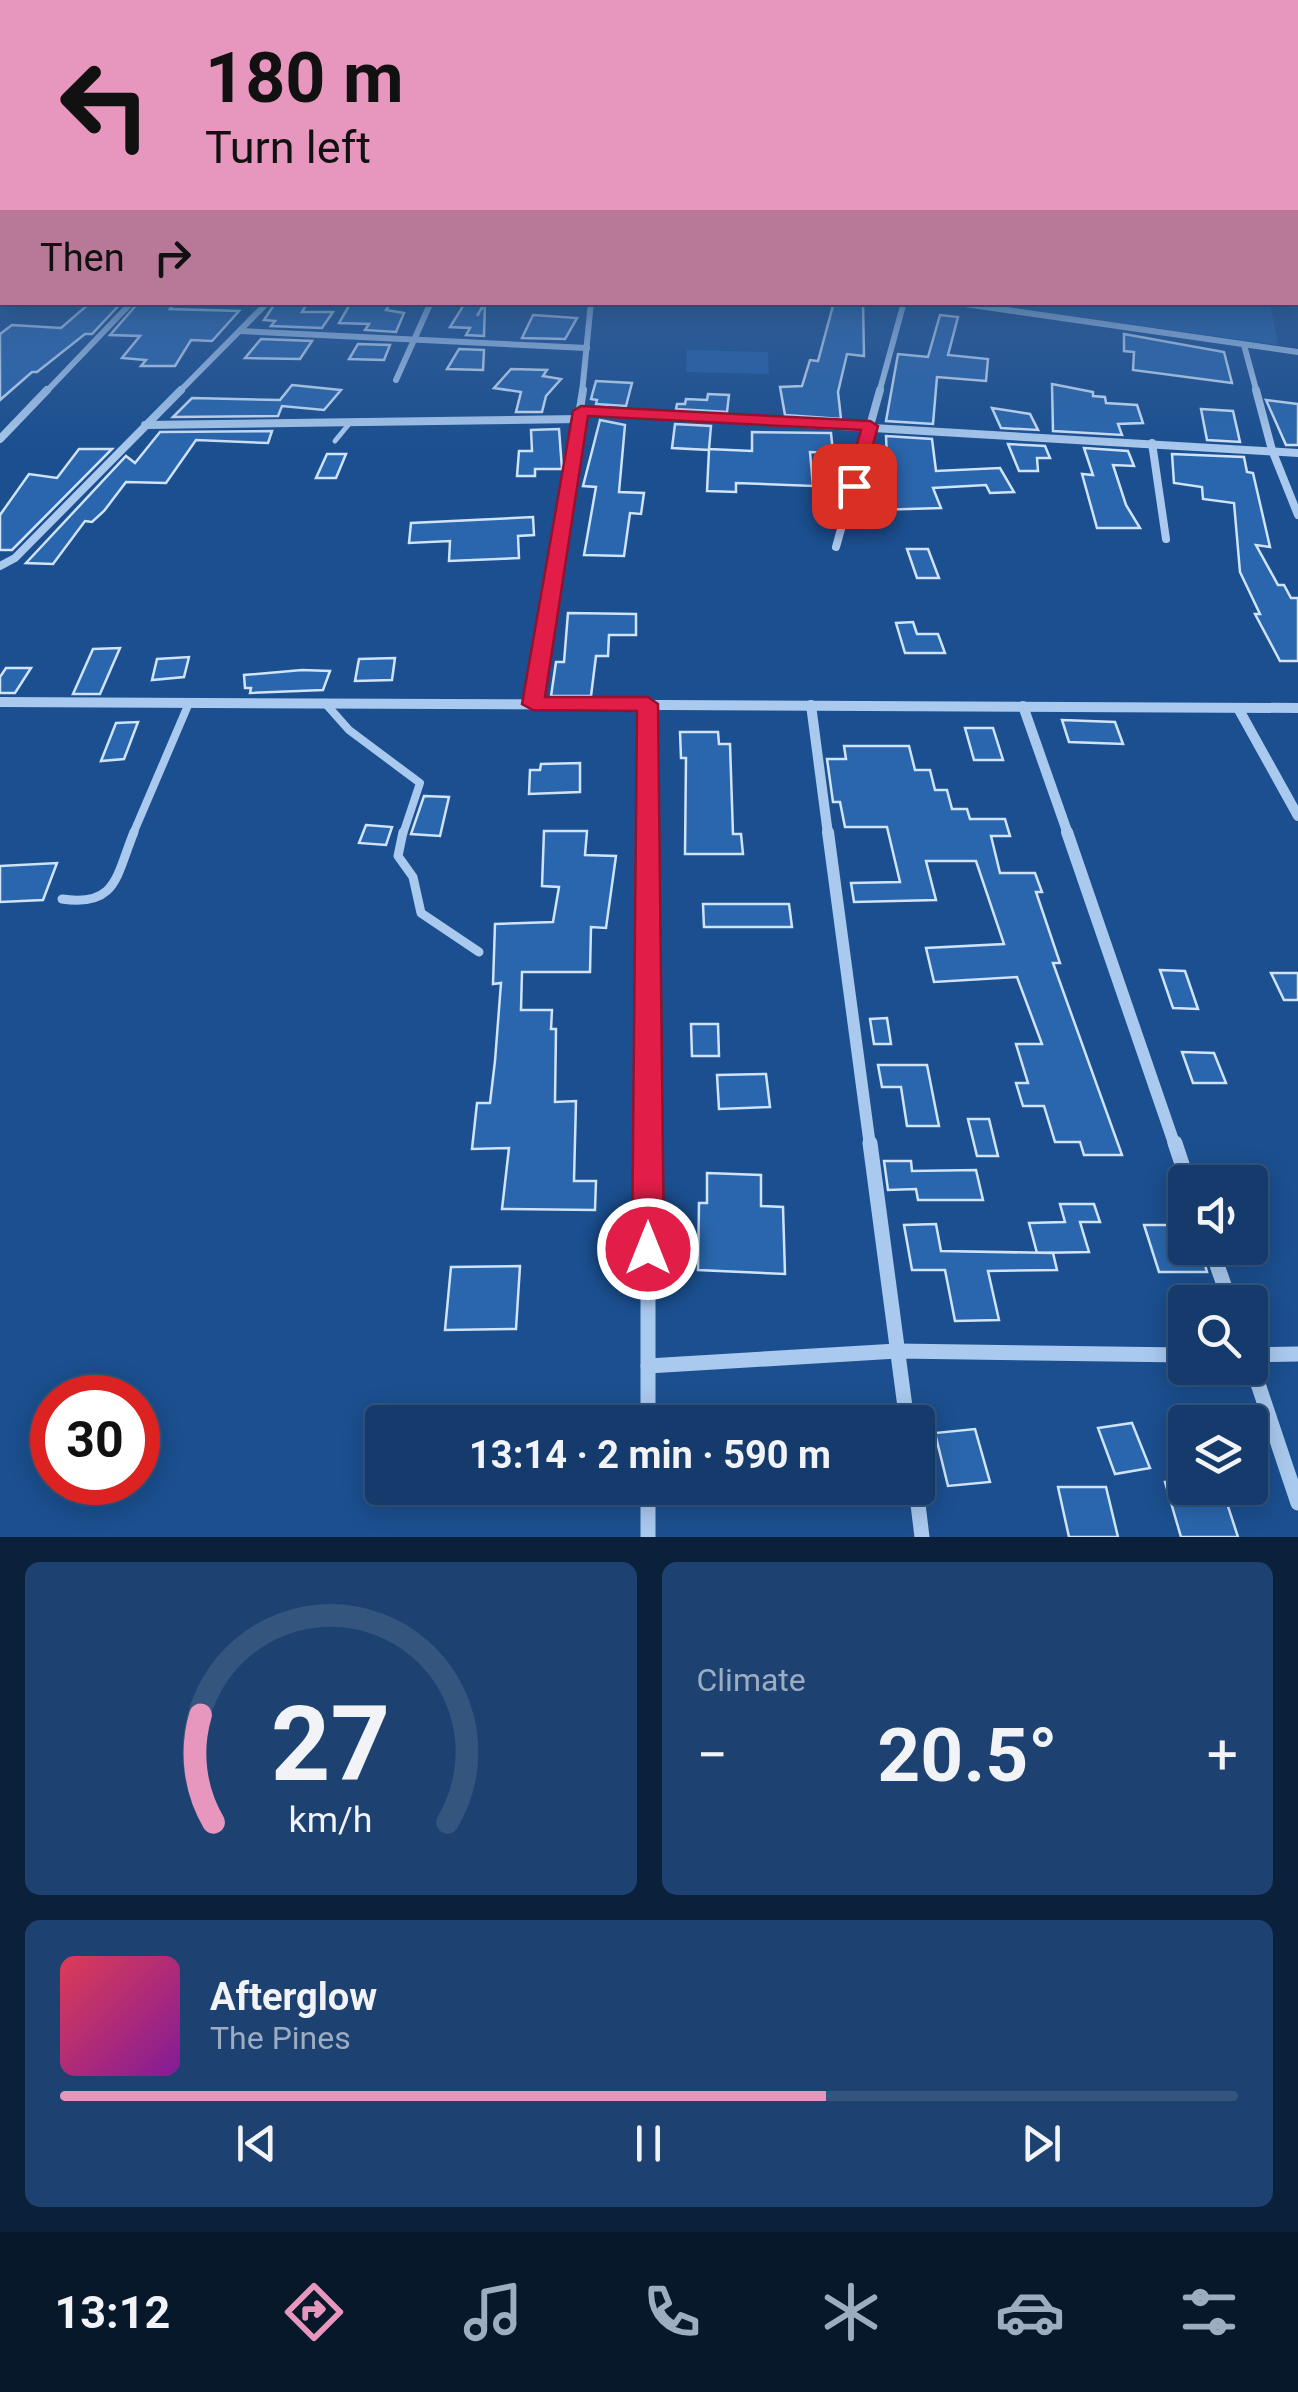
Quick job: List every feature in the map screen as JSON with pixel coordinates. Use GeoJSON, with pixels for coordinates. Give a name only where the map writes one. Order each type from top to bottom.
{"type":"FeatureCollection","features":[{"type":"Feature","properties":{"kind":"street"},"geometry":{"type":"LineString","coordinates":[[0,440],[126,309]]}},
{"type":"Feature","properties":{"kind":"street"},"geometry":{"type":"LineString","coordinates":[[0,566],[15,558],[262,309]]}},
{"type":"Feature","properties":{"kind":"street"},"geometry":{"type":"LineString","coordinates":[[396,380],[429,309]]}},
{"type":"Feature","properties":{"kind":"street"},"geometry":{"type":"LineString","coordinates":[[533,704],[581,415],[590,309]]}},
{"type":"Feature","properties":{"kind":"street"},"geometry":{"type":"LineString","coordinates":[[836,547],[902,309]]}},
{"type":"Feature","properties":{"kind":"street"},"geometry":{"type":"LineString","coordinates":[[997,309],[1298,352]]}},
{"type":"Feature","properties":{"kind":"street"},"geometry":{"type":"LineString","coordinates":[[240,331],[587,348]]}},
{"type":"Feature","properties":{"kind":"street"},"geometry":{"type":"LineString","coordinates":[[1244,345],[1272,450],[1298,514]]}},
{"type":"Feature","properties":{"kind":"street"},"geometry":{"type":"LineString","coordinates":[[146,424],[349,424],[581,415],[870,426],[1298,453]]}},
{"type":"Feature","properties":{"kind":"street"},"geometry":{"type":"LineString","coordinates":[[1152,443],[1166,539]]}},
{"type":"Feature","properties":{"kind":"street"},"geometry":{"type":"LineString","coordinates":[[0,702],[1298,708]]}},
{"type":"Feature","properties":{"kind":"street"},"geometry":{"type":"LineString","coordinates":[[648,704],[648,1405]]}},
{"type":"Feature","properties":{"kind":"street"},"geometry":{"type":"LineString","coordinates":[[811,705],[905,1405]]}},
{"type":"Feature","properties":{"kind":"street"},"geometry":{"type":"LineString","coordinates":[[1023,706],[1182,1165]]}},
{"type":"Feature","properties":{"kind":"street"},"geometry":{"type":"LineString","coordinates":[[1238,708],[1298,816]]}},
{"type":"Feature","properties":{"kind":"street"},"geometry":{"type":"LineString","coordinates":[[648,1366],[898,1352],[1168,1354]]}},
{"type":"Feature","properties":{"kind":"street"},"geometry":{"type":"LineString","coordinates":[[1268,1356],[1298,1354]]}},
{"type":"Feature","properties":{"kind":"street"},"geometry":{"type":"LineString","coordinates":[[1259,1385],[1298,1503]]}},
{"type":"Feature","properties":{"kind":"street"},"geometry":{"type":"LineString","coordinates":[[648,1505],[648,1537]]}},
{"type":"Feature","properties":{"kind":"street"},"geometry":{"type":"LineString","coordinates":[[918,1505],[922,1537]]}},
{"type":"Feature","properties":{"kind":"lane"},"geometry":{"type":"LineString","coordinates":[[336,441],[349,424]]}},
{"type":"Feature","properties":{"kind":"lane"},"geometry":{"type":"LineString","coordinates":[[62,900],[91,902],[110,892],[189,703]]}},
{"type":"Feature","properties":{"kind":"lane"},"geometry":{"type":"LineString","coordinates":[[325,703],[349,730],[420,784],[409,806],[398,856],[413,877],[421,913],[479,952]]}},
{"type":"Feature","properties":{"kind":"shaded area"},"geometry":{"type":"Polygon","coordinates":[[[1022,309],[1271,309],[1278,345],[1022,309]]]}},
{"type":"Feature","properties":{"kind":"shaded area"},"geometry":{"type":"Polygon","coordinates":[[[687,350],[768,352],[769,374],[686,372],[687,350]]]}},
{"type":"Feature","properties":{"kind":"building"},"geometry":{"type":"Polygon","coordinates":[[[83,309],[116,309],[92,334],[85,334],[32,372],[0,400],[0,334],[12,325],[61,328],[83,309]]]}},
{"type":"Feature","properties":{"kind":"building"},"geometry":{"type":"Polygon","coordinates":[[[133,309],[239,311],[212,341],[191,340],[175,366],[141,366],[146,360],[122,358],[140,336],[110,335],[133,309]]]}},
{"type":"Feature","properties":{"kind":"building"},"geometry":{"type":"Polygon","coordinates":[[[272,309],[333,312],[322,328],[271,326],[275,321],[264,320],[272,309]]]}},
{"type":"Feature","properties":{"kind":"building"},"geometry":{"type":"Polygon","coordinates":[[[347,309],[404,313],[396,332],[365,330],[369,324],[339,323],[347,309]]]}},
{"type":"Feature","properties":{"kind":"building"},"geometry":{"type":"Polygon","coordinates":[[[461,309],[481,309],[477,316],[485,309],[484,336],[466,335],[470,328],[450,327],[461,309]]]}},
{"type":"Feature","properties":{"kind":"building"},"geometry":{"type":"Polygon","coordinates":[[[832,309],[863,309],[864,356],[847,354],[838,392],[841,419],[785,415],[780,387],[802,386],[810,360],[818,361],[832,309]]]}},
{"type":"Feature","properties":{"kind":"building"},"geometry":{"type":"Polygon","coordinates":[[[533,315],[577,318],[565,339],[522,338],[533,315]]]}},
{"type":"Feature","properties":{"kind":"building"},"geometry":{"type":"Polygon","coordinates":[[[940,315],[958,317],[948,355],[988,359],[986,381],[937,377],[933,424],[886,421],[898,354],[928,357],[940,315]]]}},
{"type":"Feature","properties":{"kind":"building"},"geometry":{"type":"Polygon","coordinates":[[[1124,334],[1224,352],[1232,383],[1133,370],[1134,352],[1124,351],[1124,334]]]}},
{"type":"Feature","properties":{"kind":"building"},"geometry":{"type":"Polygon","coordinates":[[[261,339],[312,341],[300,359],[245,358],[261,339]]]}},
{"type":"Feature","properties":{"kind":"building"},"geometry":{"type":"Polygon","coordinates":[[[358,344],[390,345],[384,360],[349,359],[358,344]]]}},
{"type":"Feature","properties":{"kind":"building"},"geometry":{"type":"Polygon","coordinates":[[[459,349],[484,350],[483,370],[447,369],[459,349]]]}},
{"type":"Feature","properties":{"kind":"building"},"geometry":{"type":"Polygon","coordinates":[[[511,369],[547,370],[543,376],[561,379],[546,396],[542,412],[516,412],[521,392],[494,388],[511,369]]]}},
{"type":"Feature","properties":{"kind":"building"},"geometry":{"type":"Polygon","coordinates":[[[596,381],[632,383],[626,406],[596,404],[597,400],[591,399],[596,381]]]}},
{"type":"Feature","properties":{"kind":"building"},"geometry":{"type":"Polygon","coordinates":[[[1052,384],[1093,392],[1093,396],[1105,397],[1106,403],[1137,405],[1143,423],[1118,424],[1122,435],[1053,431],[1052,384]]]}},
{"type":"Feature","properties":{"kind":"building"},"geometry":{"type":"Polygon","coordinates":[[[292,385],[341,390],[324,410],[282,406],[278,416],[173,417],[192,398],[280,400],[292,385]]]}},
{"type":"Feature","properties":{"kind":"building"},"geometry":{"type":"Polygon","coordinates":[[[708,394],[729,395],[727,412],[676,409],[686,399],[707,400],[708,394]]]}},
{"type":"Feature","properties":{"kind":"building"},"geometry":{"type":"Polygon","coordinates":[[[1266,400],[1298,404],[1298,445],[1286,445],[1266,400]]]}},
{"type":"Feature","properties":{"kind":"building"},"geometry":{"type":"Polygon","coordinates":[[[992,408],[1030,414],[1038,430],[1001,428],[992,408]]]}},
{"type":"Feature","properties":{"kind":"building"},"geometry":{"type":"Polygon","coordinates":[[[1201,409],[1233,411],[1240,442],[1207,440],[1201,409]]]}},
{"type":"Feature","properties":{"kind":"building"},"geometry":{"type":"Polygon","coordinates":[[[600,420],[625,425],[619,492],[644,493],[641,514],[630,513],[624,556],[584,555],[596,487],[583,486],[600,420]]]}},
{"type":"Feature","properties":{"kind":"building"},"geometry":{"type":"Polygon","coordinates":[[[675,424],[711,426],[709,449],[752,451],[752,432],[831,433],[833,453],[810,452],[813,486],[736,483],[736,492],[707,491],[709,450],[672,448],[675,424]]]}},
{"type":"Feature","properties":{"kind":"building"},"geometry":{"type":"Polygon","coordinates":[[[559,429],[562,469],[535,469],[535,476],[517,476],[519,451],[532,451],[531,430],[559,429]]]}},
{"type":"Feature","properties":{"kind":"building"},"geometry":{"type":"Polygon","coordinates":[[[272,431],[268,443],[196,440],[166,483],[126,482],[104,511],[92,522],[85,521],[53,564],[26,563],[126,456],[135,463],[160,432],[272,431]]]}},
{"type":"Feature","properties":{"kind":"building"},"geometry":{"type":"Polygon","coordinates":[[[886,436],[932,439],[936,471],[1000,468],[1014,492],[990,493],[986,485],[933,488],[941,508],[875,510],[865,480],[870,457],[887,459],[886,436]]]}},
{"type":"Feature","properties":{"kind":"building"},"geometry":{"type":"Polygon","coordinates":[[[1008,444],[1045,446],[1050,458],[1037,458],[1038,471],[1019,471],[1008,444]]]}},
{"type":"Feature","properties":{"kind":"building"},"geometry":{"type":"Polygon","coordinates":[[[1084,448],[1128,451],[1134,466],[1113,465],[1126,505],[1140,528],[1097,528],[1082,474],[1093,475],[1084,448]]]}},
{"type":"Feature","properties":{"kind":"building"},"geometry":{"type":"Polygon","coordinates":[[[79,449],[112,449],[12,550],[0,550],[0,515],[29,474],[57,478],[79,449]]]}},
{"type":"Feature","properties":{"kind":"building"},"geometry":{"type":"Polygon","coordinates":[[[327,454],[346,454],[336,478],[316,478],[327,454]]]}},
{"type":"Feature","properties":{"kind":"building"},"geometry":{"type":"Polygon","coordinates":[[[1172,454],[1244,457],[1247,472],[1253,473],[1270,547],[1256,545],[1278,585],[1284,585],[1291,598],[1298,598],[1298,661],[1280,661],[1255,614],[1260,614],[1240,572],[1234,503],[1203,499],[1202,487],[1174,483],[1172,454]]]}},
{"type":"Feature","properties":{"kind":"building"},"geometry":{"type":"Polygon","coordinates":[[[533,517],[534,535],[518,536],[519,558],[449,561],[450,541],[409,543],[411,523],[533,517]]]}},
{"type":"Feature","properties":{"kind":"building"},"geometry":{"type":"Polygon","coordinates":[[[907,549],[928,549],[939,578],[917,578],[907,549]]]}},
{"type":"Feature","properties":{"kind":"building"},"geometry":{"type":"Polygon","coordinates":[[[568,613],[636,614],[636,635],[609,635],[608,656],[596,656],[591,696],[551,696],[556,662],[564,662],[568,613]]]}},
{"type":"Feature","properties":{"kind":"building"},"geometry":{"type":"Polygon","coordinates":[[[913,622],[917,634],[938,634],[945,653],[905,653],[896,623],[913,622]]]}},
{"type":"Feature","properties":{"kind":"building"},"geometry":{"type":"Polygon","coordinates":[[[120,648],[100,694],[73,694],[93,649],[120,648]]]}},
{"type":"Feature","properties":{"kind":"building"},"geometry":{"type":"Polygon","coordinates":[[[189,657],[184,677],[152,680],[157,659],[189,657]]]}},
{"type":"Feature","properties":{"kind":"building"},"geometry":{"type":"Polygon","coordinates":[[[395,658],[392,680],[355,681],[359,659],[395,658]]]}},
{"type":"Feature","properties":{"kind":"building"},"geometry":{"type":"Polygon","coordinates":[[[6,668],[31,668],[15,693],[0,693],[0,677],[6,668]]]}},
{"type":"Feature","properties":{"kind":"building"},"geometry":{"type":"Polygon","coordinates":[[[330,671],[323,690],[250,693],[251,688],[245,688],[244,675],[330,671]]]}},
{"type":"Feature","properties":{"kind":"building"},"geometry":{"type":"Polygon","coordinates":[[[1062,720],[1115,722],[1123,744],[1069,742],[1062,720]]]}},
{"type":"Feature","properties":{"kind":"building"},"geometry":{"type":"Polygon","coordinates":[[[138,722],[124,759],[101,761],[116,723],[138,722]]]}},
{"type":"Feature","properties":{"kind":"building"},"geometry":{"type":"Polygon","coordinates":[[[965,728],[993,728],[1003,760],[974,760],[965,728]]]}},
{"type":"Feature","properties":{"kind":"building"},"geometry":{"type":"Polygon","coordinates":[[[680,732],[718,732],[719,744],[730,744],[733,834],[741,834],[743,854],[685,854],[686,758],[681,758],[680,732]]]}},
{"type":"Feature","properties":{"kind":"building"},"geometry":{"type":"Polygon","coordinates":[[[844,746],[909,746],[915,770],[930,770],[935,790],[947,790],[952,809],[967,809],[970,819],[1005,819],[1010,836],[991,836],[1000,873],[1035,873],[1042,892],[1036,892],[1060,963],[1053,963],[1122,1155],[1084,1155],[1080,1142],[1055,1142],[1044,1106],[1023,1106],[1016,1083],[1028,1083],[1016,1044],[1042,1044],[1017,977],[934,982],[926,948],[1004,944],[976,861],[926,861],[936,900],[854,902],[851,883],[900,882],[887,827],[845,827],[840,802],[833,802],[827,759],[846,759],[844,746]]]}},
{"type":"Feature","properties":{"kind":"building"},"geometry":{"type":"Polygon","coordinates":[[[580,763],[580,792],[529,794],[530,770],[540,770],[541,764],[580,763]]]}},
{"type":"Feature","properties":{"kind":"building"},"geometry":{"type":"Polygon","coordinates":[[[424,796],[449,797],[440,836],[411,834],[424,796]]]}},
{"type":"Feature","properties":{"kind":"building"},"geometry":{"type":"Polygon","coordinates":[[[366,825],[392,827],[386,845],[359,843],[366,825]]]}},
{"type":"Feature","properties":{"kind":"building"},"geometry":{"type":"Polygon","coordinates":[[[544,831],[587,831],[585,855],[616,856],[606,928],[591,927],[590,972],[522,972],[521,1010],[552,1010],[551,1029],[556,1029],[555,1102],[576,1101],[574,1181],[596,1181],[595,1210],[502,1209],[509,1148],[472,1149],[477,1103],[490,1103],[495,1061],[501,983],[493,984],[495,924],[553,922],[559,887],[542,886],[544,831]]]}},
{"type":"Feature","properties":{"kind":"building"},"geometry":{"type":"Polygon","coordinates":[[[57,863],[43,900],[0,902],[0,866],[57,863]]]}},
{"type":"Feature","properties":{"kind":"building"},"geometry":{"type":"Polygon","coordinates":[[[703,904],[789,904],[792,927],[704,927],[703,904]]]}},
{"type":"Feature","properties":{"kind":"building"},"geometry":{"type":"Polygon","coordinates":[[[1160,970],[1185,971],[1198,1009],[1173,1008],[1160,970]]]}},
{"type":"Feature","properties":{"kind":"building"},"geometry":{"type":"Polygon","coordinates":[[[1271,973],[1298,973],[1298,1000],[1284,1000],[1271,973]]]}},
{"type":"Feature","properties":{"kind":"building"},"geometry":{"type":"Polygon","coordinates":[[[887,1018],[891,1044],[874,1044],[870,1019],[887,1018]]]}},
{"type":"Feature","properties":{"kind":"building"},"geometry":{"type":"Polygon","coordinates":[[[691,1024],[718,1024],[719,1056],[692,1056],[691,1024]]]}},
{"type":"Feature","properties":{"kind":"building"},"geometry":{"type":"Polygon","coordinates":[[[1182,1052],[1214,1053],[1226,1083],[1193,1083],[1182,1052]]]}},
{"type":"Feature","properties":{"kind":"building"},"geometry":{"type":"Polygon","coordinates":[[[878,1065],[927,1065],[939,1126],[907,1126],[901,1087],[882,1087],[878,1065]]]}},
{"type":"Feature","properties":{"kind":"building"},"geometry":{"type":"Polygon","coordinates":[[[766,1074],[770,1107],[719,1109],[717,1075],[766,1074]]]}},
{"type":"Feature","properties":{"kind":"building"},"geometry":{"type":"Polygon","coordinates":[[[968,1119],[989,1119],[998,1156],[977,1156],[968,1119]]]}},
{"type":"Feature","properties":{"kind":"building"},"geometry":{"type":"Polygon","coordinates":[[[884,1161],[911,1161],[912,1171],[976,1170],[983,1200],[918,1200],[916,1189],[888,1190],[884,1161]]]}},
{"type":"Feature","properties":{"kind":"building"},"geometry":{"type":"Polygon","coordinates":[[[707,1173],[761,1175],[761,1206],[783,1207],[785,1274],[698,1270],[699,1203],[707,1203],[707,1173]]]}},
{"type":"Feature","properties":{"kind":"building"},"geometry":{"type":"Polygon","coordinates":[[[1060,1204],[1094,1204],[1100,1222],[1080,1222],[1089,1252],[1037,1253],[1029,1223],[1065,1222],[1060,1204]]]}},
{"type":"Feature","properties":{"kind":"building"},"geometry":{"type":"Polygon","coordinates":[[[936,1224],[941,1251],[1053,1253],[1057,1270],[988,1271],[999,1320],[955,1321],[945,1270],[912,1270],[904,1225],[936,1224]]]}},
{"type":"Feature","properties":{"kind":"building"},"geometry":{"type":"Polygon","coordinates":[[[1144,1225],[1168,1225],[1168,1265],[1205,1265],[1207,1272],[1159,1272],[1144,1225]]]}},
{"type":"Feature","properties":{"kind":"building"},"geometry":{"type":"Polygon","coordinates":[[[520,1266],[516,1329],[445,1330],[451,1267],[520,1266]]]}},
{"type":"Feature","properties":{"kind":"building"},"geometry":{"type":"Polygon","coordinates":[[[1132,1423],[1150,1468],[1115,1474],[1098,1428],[1132,1423]]]}},
{"type":"Feature","properties":{"kind":"building"},"geometry":{"type":"Polygon","coordinates":[[[975,1429],[990,1482],[948,1486],[935,1433],[975,1429]]]}},
{"type":"Feature","properties":{"kind":"building"},"geometry":{"type":"Polygon","coordinates":[[[1058,1487],[1106,1487],[1118,1537],[1069,1537],[1058,1487]]]}},
{"type":"Feature","properties":{"kind":"building"},"geometry":{"type":"Polygon","coordinates":[[[1172,1505],[1228,1505],[1238,1537],[1181,1537],[1172,1505]]]}},
{"type":"Feature","properties":{"kind":"route"},"geometry":{"type":"LineString","coordinates":[[648,1249],[648,704],[533,704],[581,411],[870,426],[854,486]]}}]}
